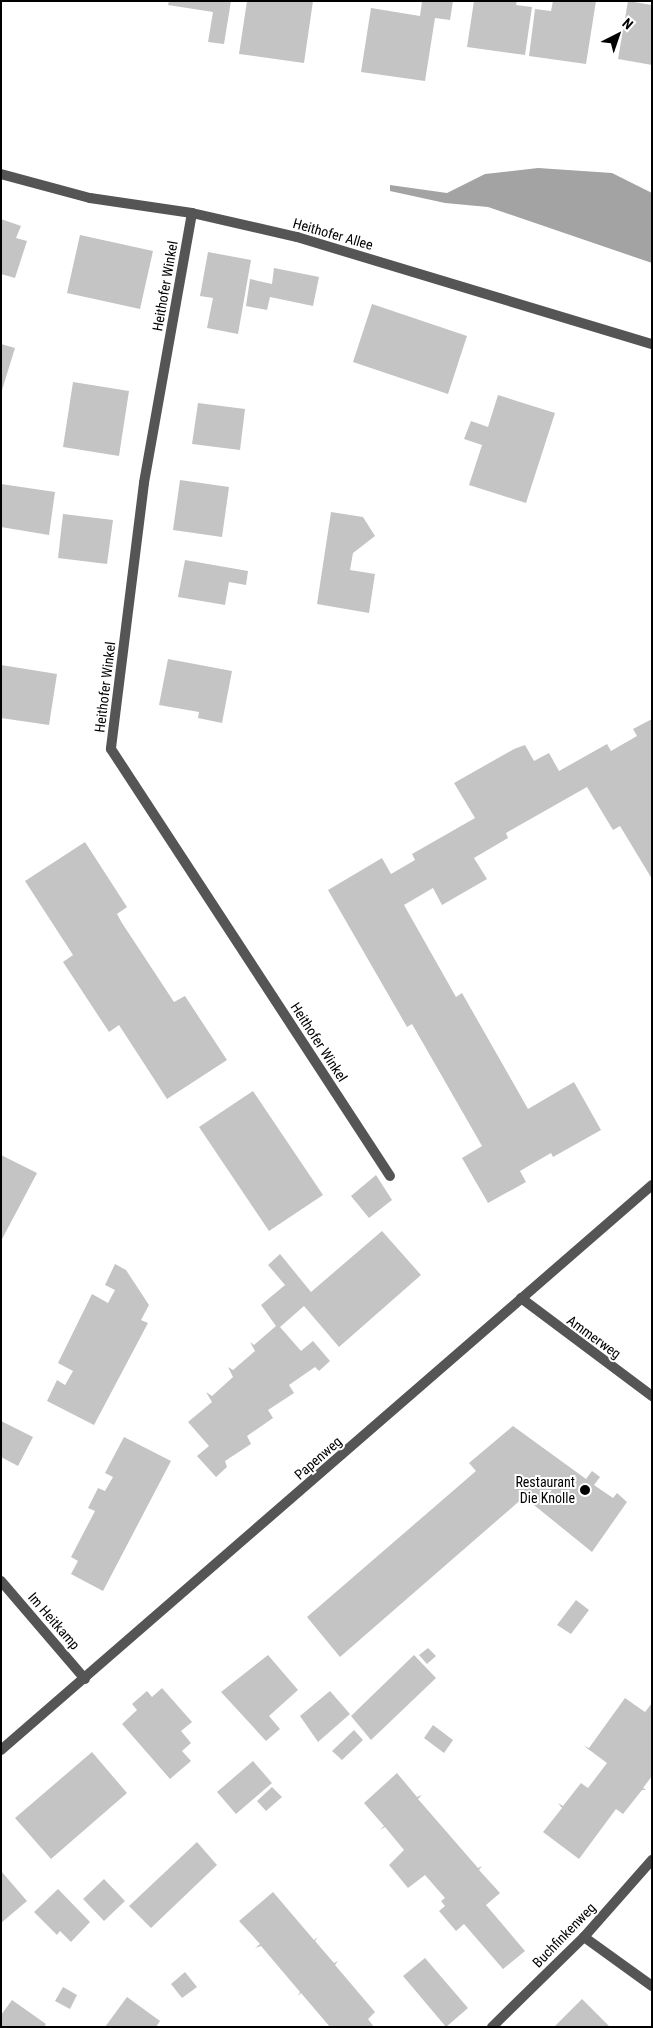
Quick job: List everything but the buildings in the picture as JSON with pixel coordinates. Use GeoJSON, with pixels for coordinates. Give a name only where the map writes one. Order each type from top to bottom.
{"type":"FeatureCollection","features":[{"type":"Feature","properties":{"kind":"street","name":"Heithofer Allee"},"geometry":{"type":"LineString","coordinates":[[1,174],[90,198],[192,213],[297,236],[652,344]]}},
{"type":"Feature","properties":{"kind":"street","name":"Heithofer Winkel"},"geometry":{"type":"LineString","coordinates":[[192,213],[144,483],[111,749],[390,1176]]}},
{"type":"Feature","properties":{"kind":"street","name":"Papenweg"},"geometry":{"type":"LineString","coordinates":[[1,1750],[652,1185]]}},
{"type":"Feature","properties":{"kind":"street","name":"Ammerweg"},"geometry":{"type":"LineString","coordinates":[[521,1298],[652,1396]]}},
{"type":"Feature","properties":{"kind":"street","name":"Im Heitkamp"},"geometry":{"type":"LineString","coordinates":[[1,1581],[85,1678]]}},
{"type":"Feature","properties":{"kind":"street","name":"Buchfinkenweg"},"geometry":{"type":"LineString","coordinates":[[492,2027],[584,1936],[652,1860]]}},
{"type":"Feature","properties":{"kind":"street"},"geometry":{"type":"LineString","coordinates":[[584,1936],[652,1986]]}},
{"type":"Feature","properties":{"kind":"shaded area"},"geometry":{"type":"Polygon","coordinates":[[[538,168],[612,173],[652,193],[652,263],[488,207],[445,203],[390,191],[390,185],[447,193],[485,174],[538,168]]]}},
{"type":"Feature","properties":{"kind":"place","name":"Restaurant Die Knolle"},"geometry":{"type":"Point","coordinates":[585,1490]}}]}
